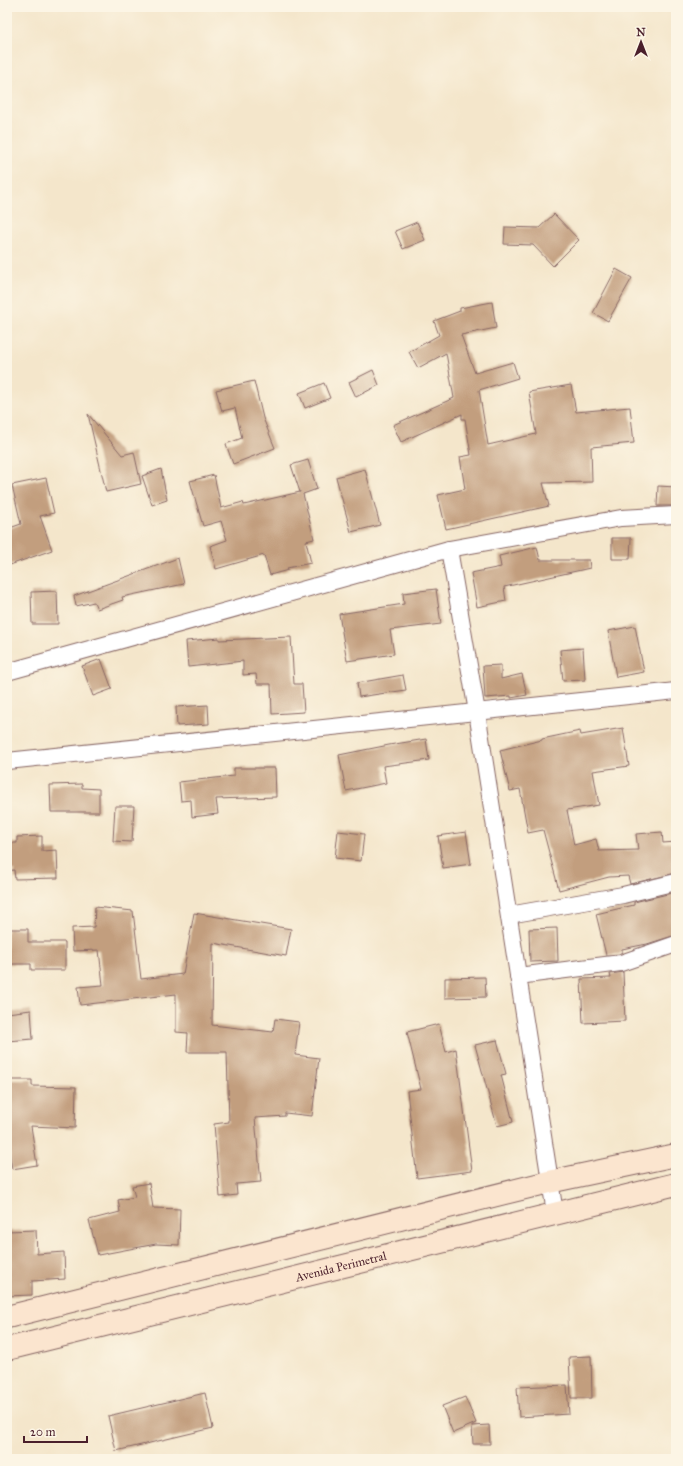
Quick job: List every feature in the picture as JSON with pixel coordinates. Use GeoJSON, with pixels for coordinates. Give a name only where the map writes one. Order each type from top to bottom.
{"type":"FeatureCollection","features":[{"type":"Feature","properties":{"kind":"main road"},"geometry":{"type":"LineString","coordinates":[[7,1317],[549,1182],[676,1155]]}},
{"type":"Feature","properties":{"kind":"main road","name":"Avenida Perimetral"},"geometry":{"type":"LineString","coordinates":[[7,1349],[676,1184]]}},
{"type":"Feature","properties":{"kind":"street"},"geometry":{"type":"LineString","coordinates":[[7,672],[449,549],[621,518],[676,515]]}},
{"type":"Feature","properties":{"kind":"street"},"geometry":{"type":"LineString","coordinates":[[449,549],[477,712],[554,1213]]}},
{"type":"Feature","properties":{"kind":"street"},"geometry":{"type":"LineString","coordinates":[[7,762],[676,691]]}},
{"type":"Feature","properties":{"kind":"street"},"geometry":{"type":"LineString","coordinates":[[509,915],[623,895],[676,882]]}},
{"type":"Feature","properties":{"kind":"street"},"geometry":{"type":"LineString","coordinates":[[518,976],[621,963],[676,944]]}},
{"type":"Feature","properties":{"kind":"building"},"geometry":{"type":"Polygon","coordinates":[[[554,214],[579,240],[553,266],[533,245],[504,244],[505,227],[539,228],[554,214]]]}},
{"type":"Feature","properties":{"kind":"building"},"geometry":{"type":"Polygon","coordinates":[[[417,222],[425,240],[403,249],[395,231],[417,222]]]}},
{"type":"Feature","properties":{"kind":"building"},"geometry":{"type":"Polygon","coordinates":[[[616,269],[632,278],[608,321],[593,313],[616,269]]]}},
{"type":"Feature","properties":{"kind":"building"},"geometry":{"type":"Polygon","coordinates":[[[492,302],[496,328],[461,335],[475,373],[513,362],[518,378],[479,390],[488,445],[536,434],[529,392],[571,385],[576,412],[630,407],[634,443],[591,447],[592,482],[543,483],[549,506],[446,529],[438,495],[465,489],[460,457],[471,455],[465,419],[462,419],[462,414],[401,442],[393,425],[454,398],[446,353],[418,368],[409,352],[439,335],[434,321],[460,311],[460,308],[492,302]]]}},
{"type":"Feature","properties":{"kind":"building"},"geometry":{"type":"Polygon","coordinates":[[[373,370],[379,385],[356,397],[349,382],[373,370]]]}},
{"type":"Feature","properties":{"kind":"building"},"geometry":{"type":"Polygon","coordinates":[[[254,381],[263,418],[275,448],[233,464],[226,444],[242,438],[235,408],[222,411],[216,390],[254,381]]]}},
{"type":"Feature","properties":{"kind":"building"},"geometry":{"type":"Polygon","coordinates":[[[324,383],[330,398],[305,408],[299,393],[324,383]]]}},
{"type":"Feature","properties":{"kind":"building"},"geometry":{"type":"Polygon","coordinates":[[[88,414],[122,455],[134,452],[141,484],[106,492],[88,414]]]}},
{"type":"Feature","properties":{"kind":"building"},"geometry":{"type":"Polygon","coordinates":[[[308,460],[317,489],[303,494],[314,539],[306,541],[311,563],[287,568],[288,570],[270,575],[264,555],[216,569],[210,546],[227,540],[221,521],[203,526],[190,481],[214,475],[221,508],[243,502],[244,505],[300,492],[291,465],[308,460]]]}},
{"type":"Feature","properties":{"kind":"building"},"geometry":{"type":"Polygon","coordinates":[[[161,469],[167,500],[152,505],[142,476],[161,469]]]}},
{"type":"Feature","properties":{"kind":"building"},"geometry":{"type":"Polygon","coordinates":[[[365,469],[380,525],[351,532],[336,477],[365,469]]]}},
{"type":"Feature","properties":{"kind":"building"},"geometry":{"type":"Polygon","coordinates":[[[46,478],[54,513],[40,516],[52,550],[7,566],[7,529],[21,524],[12,485],[46,478]]]}},
{"type":"Feature","properties":{"kind":"building"},"geometry":{"type":"Polygon","coordinates":[[[658,486],[676,487],[676,506],[657,506],[658,486]]]}},
{"type":"Feature","properties":{"kind":"building"},"geometry":{"type":"Polygon","coordinates":[[[612,538],[631,538],[630,559],[612,559],[612,538]]]}},
{"type":"Feature","properties":{"kind":"building"},"geometry":{"type":"Polygon","coordinates":[[[537,547],[540,560],[589,560],[590,568],[504,587],[506,601],[477,607],[471,573],[501,567],[499,556],[537,547]]]}},
{"type":"Feature","properties":{"kind":"building"},"geometry":{"type":"Polygon","coordinates":[[[178,558],[184,584],[122,597],[123,600],[97,609],[94,602],[76,606],[74,596],[178,558]]]}},
{"type":"Feature","properties":{"kind":"building"},"geometry":{"type":"Polygon","coordinates":[[[436,589],[441,624],[390,630],[394,654],[347,661],[339,614],[404,604],[403,593],[436,589]]]}},
{"type":"Feature","properties":{"kind":"building"},"geometry":{"type":"Polygon","coordinates":[[[57,591],[58,624],[32,624],[31,592],[57,591]]]}},
{"type":"Feature","properties":{"kind":"building"},"geometry":{"type":"Polygon","coordinates":[[[635,626],[644,672],[616,677],[608,631],[635,626]]]}},
{"type":"Feature","properties":{"kind":"building"},"geometry":{"type":"Polygon","coordinates":[[[291,637],[294,684],[302,684],[304,712],[272,714],[271,684],[257,684],[256,674],[243,675],[243,661],[188,667],[186,641],[219,638],[219,640],[291,637]]]}},
{"type":"Feature","properties":{"kind":"building"},"geometry":{"type":"Polygon","coordinates":[[[583,648],[585,680],[563,681],[560,650],[583,648]]]}},
{"type":"Feature","properties":{"kind":"building"},"geometry":{"type":"Polygon","coordinates":[[[101,659],[112,689],[93,696],[82,666],[101,659]]]}},
{"type":"Feature","properties":{"kind":"building"},"geometry":{"type":"Polygon","coordinates":[[[501,665],[501,679],[522,674],[527,695],[511,698],[511,696],[485,698],[483,666],[501,665]]]}},
{"type":"Feature","properties":{"kind":"building"},"geometry":{"type":"Polygon","coordinates":[[[403,675],[406,690],[359,697],[357,683],[403,675]]]}},
{"type":"Feature","properties":{"kind":"building"},"geometry":{"type":"Polygon","coordinates":[[[208,705],[209,724],[177,726],[176,707],[208,705]]]}},
{"type":"Feature","properties":{"kind":"building"},"geometry":{"type":"Polygon","coordinates":[[[623,728],[629,766],[593,771],[599,805],[567,810],[574,845],[596,839],[599,851],[638,850],[636,834],[662,832],[663,843],[676,842],[676,873],[630,884],[628,876],[609,877],[559,890],[543,830],[528,833],[520,789],[510,791],[500,750],[580,731],[581,735],[623,728]]]}},
{"type":"Feature","properties":{"kind":"building"},"geometry":{"type":"Polygon","coordinates":[[[426,739],[429,760],[383,766],[386,783],[346,791],[339,755],[426,739]]]}},
{"type":"Feature","properties":{"kind":"building"},"geometry":{"type":"Polygon","coordinates":[[[234,768],[275,768],[276,797],[216,799],[218,814],[192,817],[191,800],[181,801],[179,782],[234,776],[234,768]]]}},
{"type":"Feature","properties":{"kind":"building"},"geometry":{"type":"Polygon","coordinates":[[[82,784],[82,788],[99,789],[99,812],[51,812],[50,785],[82,784]]]}},
{"type":"Feature","properties":{"kind":"building"},"geometry":{"type":"Polygon","coordinates":[[[115,806],[134,806],[132,842],[113,841],[115,806]]]}},
{"type":"Feature","properties":{"kind":"building"},"geometry":{"type":"Polygon","coordinates":[[[338,831],[364,834],[361,861],[335,858],[338,831]]]}},
{"type":"Feature","properties":{"kind":"building"},"geometry":{"type":"Polygon","coordinates":[[[466,832],[471,864],[443,868],[438,836],[466,832]]]}},
{"type":"Feature","properties":{"kind":"building"},"geometry":{"type":"Polygon","coordinates":[[[42,836],[42,851],[57,850],[58,878],[15,879],[14,870],[7,871],[7,843],[17,843],[17,837],[42,836]]]}},
{"type":"Feature","properties":{"kind":"building"},"geometry":{"type":"Polygon","coordinates":[[[676,892],[676,935],[647,944],[622,949],[622,952],[619,954],[606,955],[596,914],[634,905],[634,902],[676,892]]]}},
{"type":"Feature","properties":{"kind":"building"},"geometry":{"type":"Polygon","coordinates":[[[95,907],[133,911],[141,979],[183,974],[194,913],[291,929],[286,956],[213,943],[212,1025],[273,1032],[275,1019],[299,1022],[295,1055],[319,1058],[312,1116],[285,1113],[285,1116],[255,1118],[261,1182],[236,1184],[237,1195],[220,1197],[214,1124],[229,1122],[227,1052],[187,1052],[188,1033],[176,1032],[176,994],[80,1005],[78,987],[103,985],[99,950],[73,951],[72,928],[94,927],[95,907]]]}},
{"type":"Feature","properties":{"kind":"building"},"geometry":{"type":"Polygon","coordinates":[[[557,928],[558,961],[530,962],[529,929],[557,928]]]}},
{"type":"Feature","properties":{"kind":"building"},"geometry":{"type":"Polygon","coordinates":[[[7,929],[28,929],[28,942],[65,942],[65,970],[31,970],[31,964],[7,964],[7,929]]]}},
{"type":"Feature","properties":{"kind":"building"},"geometry":{"type":"Polygon","coordinates":[[[623,972],[625,1021],[583,1023],[581,979],[611,978],[610,974],[623,972]]]}},
{"type":"Feature","properties":{"kind":"building"},"geometry":{"type":"Polygon","coordinates":[[[485,977],[486,997],[445,998],[445,978],[485,977]]]}},
{"type":"Feature","properties":{"kind":"building"},"geometry":{"type":"Polygon","coordinates":[[[31,1010],[33,1039],[7,1041],[7,1013],[31,1010]]]}},
{"type":"Feature","properties":{"kind":"building"},"geometry":{"type":"Polygon","coordinates":[[[439,1024],[446,1052],[456,1049],[472,1171],[417,1178],[407,1091],[421,1089],[407,1032],[439,1024]]]}},
{"type":"Feature","properties":{"kind":"building"},"geometry":{"type":"Polygon","coordinates":[[[497,1040],[506,1074],[501,1075],[513,1122],[497,1126],[475,1045],[497,1040]]]}},
{"type":"Feature","properties":{"kind":"building"},"geometry":{"type":"Polygon","coordinates":[[[7,1080],[32,1080],[32,1086],[76,1087],[75,1128],[31,1126],[37,1165],[12,1169],[7,1136],[7,1080]]]}},
{"type":"Feature","properties":{"kind":"building"},"geometry":{"type":"Polygon","coordinates":[[[149,1183],[153,1208],[180,1209],[179,1245],[156,1244],[98,1255],[89,1220],[120,1212],[118,1200],[135,1197],[132,1186],[149,1183]]]}},
{"type":"Feature","properties":{"kind":"building"},"geometry":{"type":"Polygon","coordinates":[[[36,1230],[37,1254],[64,1252],[65,1279],[32,1281],[32,1295],[7,1296],[7,1231],[36,1230]]]}},
{"type":"Feature","properties":{"kind":"building"},"geometry":{"type":"Polygon","coordinates":[[[591,1356],[592,1398],[571,1398],[569,1357],[591,1356]]]}},
{"type":"Feature","properties":{"kind":"building"},"geometry":{"type":"Polygon","coordinates":[[[567,1385],[569,1414],[519,1417],[517,1387],[567,1385]]]}},
{"type":"Feature","properties":{"kind":"building"},"geometry":{"type":"Polygon","coordinates":[[[205,1393],[213,1428],[116,1451],[108,1416],[205,1393]]]}},
{"type":"Feature","properties":{"kind":"building"},"geometry":{"type":"Polygon","coordinates":[[[465,1397],[476,1423],[453,1433],[442,1406],[465,1397]]]}},
{"type":"Feature","properties":{"kind":"building"},"geometry":{"type":"Polygon","coordinates":[[[489,1425],[490,1444],[473,1444],[472,1426],[489,1425]]]}}]}
